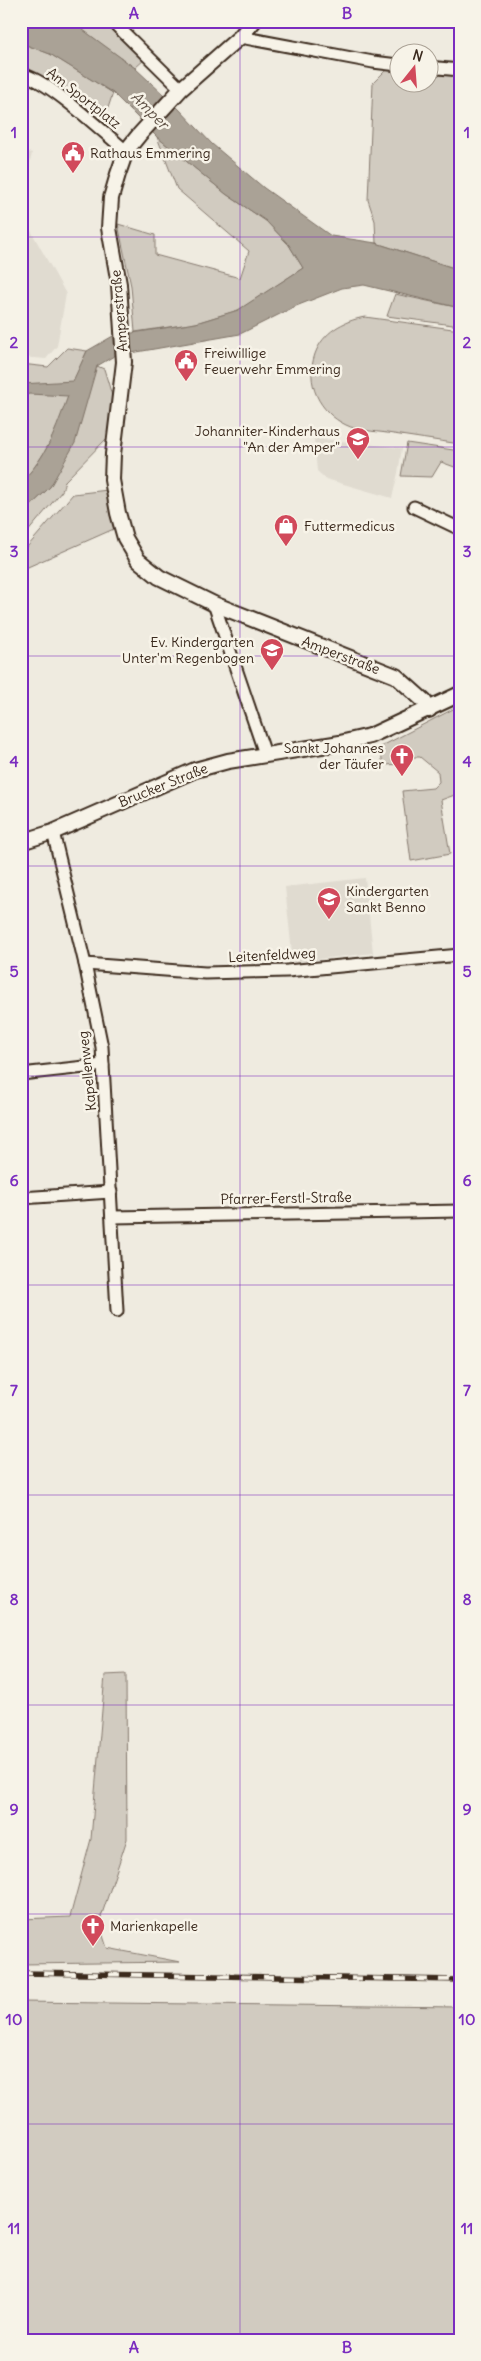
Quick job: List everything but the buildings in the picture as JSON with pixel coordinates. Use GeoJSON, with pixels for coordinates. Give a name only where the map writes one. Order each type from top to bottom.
{"type":"FeatureCollection","features":[{"type":"Feature","properties":{"kind":"street"},"geometry":{"type":"LineString","coordinates":[[112,21],[181,89]]}},
{"type":"Feature","properties":{"kind":"street","name":"Amperstraße"},"geometry":{"type":"LineString","coordinates":[[254,21],[240,37],[171,99],[126,151],[111,198],[109,228],[119,284],[124,362],[112,454],[112,480],[118,513],[125,538],[138,560],[159,577],[214,604],[396,676],[424,701],[429,710]]}},
{"type":"Feature","properties":{"kind":"street"},"geometry":{"type":"LineString","coordinates":[[240,37],[388,63]]}},
{"type":"Feature","properties":{"kind":"street"},"geometry":{"type":"LineString","coordinates":[[438,68],[460,70]]}},
{"type":"Feature","properties":{"kind":"street","name":"Am Sportplatz"},"geometry":{"type":"LineString","coordinates":[[21,74],[32,76],[56,93],[126,151]]}},
{"type":"Feature","properties":{"kind":"street"},"geometry":{"type":"LineString","coordinates":[[414,507],[460,528]]}},
{"type":"Feature","properties":{"kind":"street"},"geometry":{"type":"LineString","coordinates":[[214,604],[265,754]]}},
{"type":"Feature","properties":{"kind":"street","name":"Brucker Straße"},"geometry":{"type":"LineString","coordinates":[[21,842],[53,832],[185,773],[228,761],[340,743],[381,732],[460,694]]}},
{"type":"Feature","properties":{"kind":"street","name":"Kapellenweg"},"geometry":{"type":"LineString","coordinates":[[53,832],[85,964],[102,1047],[117,1311]]}},
{"type":"Feature","properties":{"kind":"street","name":"Leitenfeldweg"},"geometry":{"type":"LineString","coordinates":[[85,964],[223,973],[287,971],[460,956]]}},
{"type":"Feature","properties":{"kind":"street"},"geometry":{"type":"LineString","coordinates":[[21,1074],[103,1065]]}},
{"type":"Feature","properties":{"kind":"street"},"geometry":{"type":"LineString","coordinates":[[21,1198],[111,1192]]}},
{"type":"Feature","properties":{"kind":"street","name":"Pfarrer-Ferstl-Straße"},"geometry":{"type":"LineString","coordinates":[[112,1217],[460,1211]]}},
{"type":"Feature","properties":{"kind":"shaded area"},"geometry":{"type":"Polygon","coordinates":[[[69,21],[106,21],[145,59],[135,68],[69,21]]]}},
{"type":"Feature","properties":{"kind":"shaded area"},"geometry":{"type":"Polygon","coordinates":[[[21,43],[50,54],[113,93],[107,111],[70,94],[21,66],[21,43]]]}},
{"type":"Feature","properties":{"kind":"shaded area"},"geometry":{"type":"Polygon","coordinates":[[[388,69],[388,92],[438,92],[438,73],[460,74],[460,270],[376,243],[375,221],[368,200],[373,83],[388,69]]]}},
{"type":"Feature","properties":{"kind":"shaded area"},"geometry":{"type":"Polygon","coordinates":[[[157,137],[226,194],[266,221],[289,245],[303,268],[239,310],[196,323],[135,332],[131,286],[118,224],[155,235],[155,255],[240,278],[249,251],[177,189],[157,137]]]}},
{"type":"Feature","properties":{"kind":"shaded area"},"geometry":{"type":"Polygon","coordinates":[[[21,150],[32,153],[21,202],[21,150]]]}},
{"type":"Feature","properties":{"kind":"shaded area"},"geometry":{"type":"Polygon","coordinates":[[[21,213],[66,294],[57,346],[46,359],[21,357],[21,213]]]}},
{"type":"Feature","properties":{"kind":"shaded area"},"geometry":{"type":"Polygon","coordinates":[[[395,294],[460,308],[460,326],[387,316],[395,294]]]}},
{"type":"Feature","properties":{"kind":"shaded area"},"geometry":{"type":"Polygon","coordinates":[[[365,317],[460,330],[460,444],[366,431],[346,425],[328,412],[322,404],[313,386],[312,365],[315,354],[323,339],[335,329],[349,321],[365,317]]]}},
{"type":"Feature","properties":{"kind":"shaded area"},"geometry":{"type":"Polygon","coordinates":[[[67,348],[87,351],[53,436],[34,468],[21,482],[21,364],[48,367],[67,348]]]}},
{"type":"Feature","properties":{"kind":"shaded area"},"geometry":{"type":"Polygon","coordinates":[[[97,366],[104,369],[114,402],[109,436],[65,481],[62,491],[21,540],[21,515],[50,487],[97,366]]]}},
{"type":"Feature","properties":{"kind":"shaded area","name":"Johanniter-Kinderhaus \"An der Amper\""},"geometry":{"type":"Polygon","coordinates":[[[314,438],[402,448],[392,498],[326,479],[317,471],[314,438]]]}},
{"type":"Feature","properties":{"kind":"shaded area"},"geometry":{"type":"Polygon","coordinates":[[[407,443],[460,451],[460,469],[441,462],[432,477],[401,476],[407,443]]]}},
{"type":"Feature","properties":{"kind":"shaded area"},"geometry":{"type":"Polygon","coordinates":[[[108,490],[116,528],[21,570],[21,554],[73,494],[108,490]]]}},
{"type":"Feature","properties":{"kind":"shaded area"},"geometry":{"type":"Polygon","coordinates":[[[459,706],[460,793],[441,800],[450,854],[411,861],[402,791],[433,788],[439,782],[438,772],[420,757],[410,757],[407,764],[383,765],[380,747],[459,706]]]}},
{"type":"Feature","properties":{"kind":"shaded area","name":"Kindergarten Sankt Benno"},"geometry":{"type":"Polygon","coordinates":[[[365,878],[373,953],[293,962],[285,887],[365,878]]]}},
{"type":"Feature","properties":{"kind":"shaded area"},"geometry":{"type":"Polygon","coordinates":[[[126,1674],[127,1839],[99,1923],[107,1948],[180,1962],[21,1964],[21,1919],[70,1917],[91,1839],[105,1675],[126,1674]]]}},
{"type":"Feature","properties":{"kind":"shaded area"},"geometry":{"type":"Polygon","coordinates":[[[21,2002],[460,2007],[460,2340],[21,2340],[21,2002]]]}},
{"type":"Feature","properties":{"kind":"water","name":"Amper"},"geometry":{"type":"Polygon","coordinates":[[[21,21],[69,21],[75,24],[135,68],[179,109],[212,144],[264,188],[331,236],[376,243],[460,270],[460,308],[364,285],[342,288],[296,306],[240,334],[114,356],[97,366],[75,443],[50,487],[21,515],[21,482],[38,463],[44,453],[55,431],[68,396],[29,394],[21,397],[21,384],[73,381],[87,351],[113,336],[196,323],[238,310],[303,268],[289,245],[266,221],[226,194],[157,137],[113,93],[50,54],[21,43],[21,21]]]}},
{"type":"Feature","properties":{"kind":"railway"},"geometry":{"type":"LineString","coordinates":[[21,1973],[460,1980]]}},
{"type":"Feature","properties":{"kind":"place","name":"Rathaus Emmering"},"geometry":{"type":"Point","coordinates":[73,174]}},
{"type":"Feature","properties":{"kind":"place","name":"Freiwillige Feuerwehr Emmering"},"geometry":{"type":"Point","coordinates":[186,382]}},
{"type":"Feature","properties":{"kind":"place","name":"Johanniter-Kinderhaus \"An der Amper\""},"geometry":{"type":"Point","coordinates":[358,460]}},
{"type":"Feature","properties":{"kind":"place","name":"Futtermedicus"},"geometry":{"type":"Point","coordinates":[286,547]}},
{"type":"Feature","properties":{"kind":"place","name":"Ev. Kindergarten Unter'm Regenbogen"},"geometry":{"type":"Point","coordinates":[272,671]}},
{"type":"Feature","properties":{"kind":"place","name":"Sankt Johannes der Täufer"},"geometry":{"type":"Point","coordinates":[402,777]}},
{"type":"Feature","properties":{"kind":"place","name":"Kindergarten Sankt Benno"},"geometry":{"type":"Point","coordinates":[329,920]}},
{"type":"Feature","properties":{"kind":"place","name":"Marienkapelle"},"geometry":{"type":"Point","coordinates":[93,1947]}}]}
